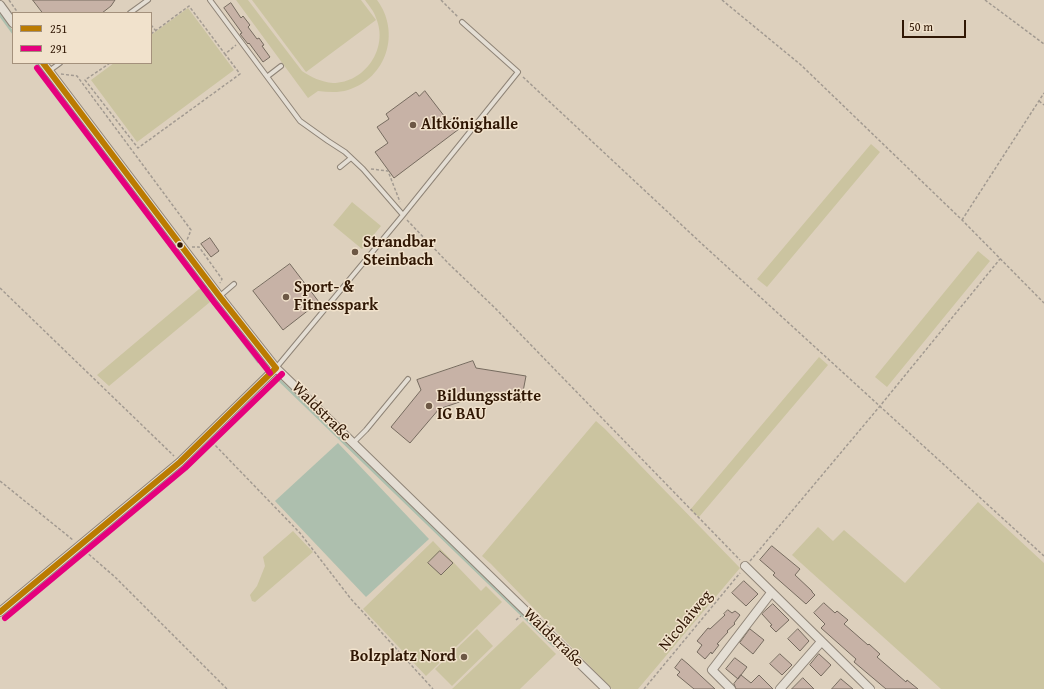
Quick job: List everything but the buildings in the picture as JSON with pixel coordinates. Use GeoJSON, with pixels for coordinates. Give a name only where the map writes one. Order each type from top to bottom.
{"type":"FeatureCollection","features":[{"type":"Feature","properties":{"kind":"street"},"geometry":{"type":"LineString","coordinates":[[0,5],[12,22]]}},
{"type":"Feature","properties":{"kind":"street","name":"Waldstraße"},"geometry":{"type":"LineString","coordinates":[[44,64],[220,297],[276,368],[606,689]]}},
{"type":"Feature","properties":{"kind":"street"},"geometry":{"type":"LineString","coordinates":[[0,612],[180,462],[276,368]]}},
{"type":"Feature","properties":{"kind":"street"},"geometry":{"type":"LineString","coordinates":[[745,566],[869,689]]}},
{"type":"Feature","properties":{"kind":"street"},"geometry":{"type":"LineString","coordinates":[[731,689],[712,670],[771,593]]}},
{"type":"Feature","properties":{"kind":"street"},"geometry":{"type":"LineString","coordinates":[[780,689],[821,642]]}},
{"type":"Feature","properties":{"kind":"lane"},"geometry":{"type":"LineString","coordinates":[[131,12],[148,0]]}},
{"type":"Feature","properties":{"kind":"lane"},"geometry":{"type":"LineString","coordinates":[[210,0],[300,121],[352,158],[403,215]]}},
{"type":"Feature","properties":{"kind":"lane"},"geometry":{"type":"LineString","coordinates":[[276,368],[403,215],[518,72],[462,22]]}},
{"type":"Feature","properties":{"kind":"lane"},"geometry":{"type":"LineString","coordinates":[[49,72],[59,64]]}},
{"type":"Feature","properties":{"kind":"lane"},"geometry":{"type":"LineString","coordinates":[[268,76],[281,66]]}},
{"type":"Feature","properties":{"kind":"lane"},"geometry":{"type":"LineString","coordinates":[[340,167],[352,158]]}},
{"type":"Feature","properties":{"kind":"lane"},"geometry":{"type":"LineString","coordinates":[[220,297],[234,284]]}},
{"type":"Feature","properties":{"kind":"lane"},"geometry":{"type":"LineString","coordinates":[[353,444],[408,379]]}},
{"type":"Feature","properties":{"kind":"path"},"geometry":{"type":"LineString","coordinates":[[9,0],[17,12]]}},
{"type":"Feature","properties":{"kind":"path"},"geometry":{"type":"LineString","coordinates":[[441,0],[462,22]]}},
{"type":"Feature","properties":{"kind":"path"},"geometry":{"type":"LineString","coordinates":[[722,0],[801,65],[962,220],[1044,303]]}},
{"type":"Feature","properties":{"kind":"path"},"geometry":{"type":"LineString","coordinates":[[985,0],[1044,44]]}},
{"type":"Feature","properties":{"kind":"path"},"geometry":{"type":"LineString","coordinates":[[109,64],[85,80],[138,148],[240,74],[189,6],[152,33]]}},
{"type":"Feature","properties":{"kind":"path"},"geometry":{"type":"LineString","coordinates":[[152,26],[156,30]]}},
{"type":"Feature","properties":{"kind":"path"},"geometry":{"type":"LineString","coordinates":[[225,54],[241,41]]}},
{"type":"Feature","properties":{"kind":"path"},"geometry":{"type":"LineString","coordinates":[[49,72],[77,76],[191,230],[186,240],[192,248],[200,247],[222,279],[218,286]]}},
{"type":"Feature","properties":{"kind":"path"},"geometry":{"type":"LineString","coordinates":[[518,72],[701,243],[1044,556]]}},
{"type":"Feature","properties":{"kind":"path"},"geometry":{"type":"LineString","coordinates":[[962,220],[1044,93]]}},
{"type":"Feature","properties":{"kind":"path"},"geometry":{"type":"LineString","coordinates":[[1039,101],[1044,105]]}},
{"type":"Feature","properties":{"kind":"path"},"geometry":{"type":"LineString","coordinates":[[363,169],[388,171],[399,198],[403,215],[449,264],[495,308],[745,566]]}},
{"type":"Feature","properties":{"kind":"path","name":"Nicolaiweg"},"geometry":{"type":"LineString","coordinates":[[644,689],[745,566],[880,406],[1000,259]]}},
{"type":"Feature","properties":{"kind":"path"},"geometry":{"type":"LineString","coordinates":[[0,288],[180,462]]}},
{"type":"Feature","properties":{"kind":"path"},"geometry":{"type":"LineString","coordinates":[[207,436],[300,533],[351,599],[432,689]]}},
{"type":"Feature","properties":{"kind":"path"},"geometry":{"type":"LineString","coordinates":[[0,481],[80,546],[115,577],[227,689]]}},
{"type":"Feature","properties":{"kind":"shaded area"},"geometry":{"type":"Polygon","coordinates":[[[236,0],[248,0],[302,71],[320,80],[333,83],[345,81],[355,77],[364,70],[377,52],[379,29],[374,13],[365,0],[377,0],[384,13],[388,26],[389,39],[381,65],[361,84],[348,90],[340,92],[318,91],[308,98],[236,0]]]}},
{"type":"Feature","properties":{"kind":"shaded area"},"geometry":{"type":"Polygon","coordinates":[[[252,0],[361,0],[376,20],[306,72],[252,0]]]}},
{"type":"Feature","properties":{"kind":"shaded area"},"geometry":{"type":"Polygon","coordinates":[[[188,8],[234,70],[137,142],[91,80],[113,64],[152,64],[152,34],[188,8]]]}},
{"type":"Feature","properties":{"kind":"shaded area"},"geometry":{"type":"Polygon","coordinates":[[[871,144],[880,152],[767,287],[757,279],[871,144]]]}},
{"type":"Feature","properties":{"kind":"shaded area"},"geometry":{"type":"Polygon","coordinates":[[[352,202],[381,226],[362,249],[333,225],[352,202]]]}},
{"type":"Feature","properties":{"kind":"shaded area"},"geometry":{"type":"Polygon","coordinates":[[[978,251],[990,261],[887,387],[875,377],[978,251]]]}},
{"type":"Feature","properties":{"kind":"shaded area"},"geometry":{"type":"Polygon","coordinates":[[[205,284],[216,297],[109,386],[97,375],[205,284]]]}},
{"type":"Feature","properties":{"kind":"shaded area"},"geometry":{"type":"Polygon","coordinates":[[[819,357],[828,365],[699,517],[690,510],[819,357]]]}},
{"type":"Feature","properties":{"kind":"shaded area"},"geometry":{"type":"Polygon","coordinates":[[[596,421],[740,568],[638,689],[612,689],[482,556],[596,421]]]}},
{"type":"Feature","properties":{"kind":"shaded area"},"geometry":{"type":"Polygon","coordinates":[[[338,443],[429,539],[366,597],[275,501],[338,443]]]}},
{"type":"Feature","properties":{"kind":"shaded area"},"geometry":{"type":"Polygon","coordinates":[[[978,502],[1044,563],[1044,689],[941,689],[792,555],[818,527],[833,541],[844,530],[905,583],[978,502]]]}},
{"type":"Feature","properties":{"kind":"shaded area"},"geometry":{"type":"Polygon","coordinates":[[[293,531],[313,552],[255,602],[252,601],[250,595],[257,586],[265,566],[263,557],[293,531]]]}},
{"type":"Feature","properties":{"kind":"shaded area"},"geometry":{"type":"Polygon","coordinates":[[[433,541],[481,591],[486,586],[502,602],[426,676],[363,609],[433,541]]]}},
{"type":"Feature","properties":{"kind":"shaded area"},"geometry":{"type":"Polygon","coordinates":[[[523,621],[556,654],[520,689],[452,689],[523,621]]]}},
{"type":"Feature","properties":{"kind":"shaded area","name":"Bolzplatz Nord"},"geometry":{"type":"Polygon","coordinates":[[[477,629],[493,646],[452,686],[435,669],[477,629]]]}},
{"type":"Feature","properties":{"kind":"waterway"},"geometry":{"type":"LineString","coordinates":[[0,15],[12,32]]}},
{"type":"Feature","properties":{"kind":"waterway"},"geometry":{"type":"LineString","coordinates":[[37,64],[258,362]]}},
{"type":"Feature","properties":{"kind":"waterway"},"geometry":{"type":"LineString","coordinates":[[276,377],[554,646]]}},
{"type":"Feature","properties":{"kind":"transit line","name":"251"},"geometry":{"type":"LineString","coordinates":[[44,64],[220,297],[276,368]]}},
{"type":"Feature","properties":{"kind":"transit line","name":"291"},"geometry":{"type":"LineString","coordinates":[[37,68],[214,302],[270,373]]}},
{"type":"Feature","properties":{"kind":"transit line","name":"251"},"geometry":{"type":"LineString","coordinates":[[0,612],[180,462],[276,368]]}},
{"type":"Feature","properties":{"kind":"transit line","name":"291"},"geometry":{"type":"LineString","coordinates":[[5,618],[185,468],[282,374]]}},
{"type":"Feature","properties":{"kind":"place","name":"Altkönighalle"},"geometry":{"type":"Point","coordinates":[413,125]}},
{"type":"Feature","properties":{"kind":"place","name":"Strandbar Steinbach"},"geometry":{"type":"Point","coordinates":[355,252]}},
{"type":"Feature","properties":{"kind":"place","name":"Sport- & Fitnesspark"},"geometry":{"type":"Point","coordinates":[286,297]}},
{"type":"Feature","properties":{"kind":"place","name":"Bildungsstätte IG BAU"},"geometry":{"type":"Point","coordinates":[429,406]}},
{"type":"Feature","properties":{"kind":"place","name":"Bolzplatz Nord"},"geometry":{"type":"Point","coordinates":[464,657]}}]}
